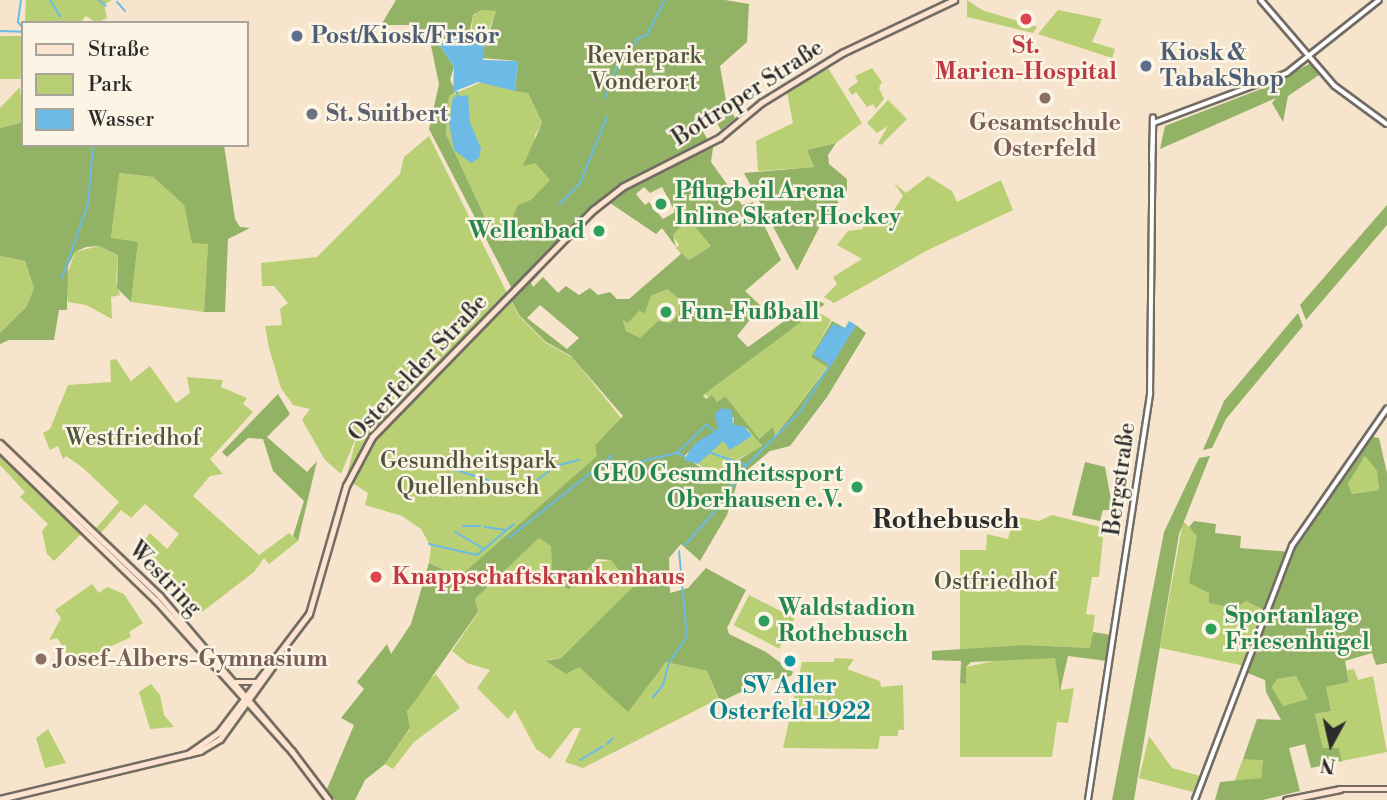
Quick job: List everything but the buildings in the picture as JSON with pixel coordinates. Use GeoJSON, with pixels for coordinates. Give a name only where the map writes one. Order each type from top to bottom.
{"type":"FeatureCollection","features":[{"type":"Feature","properties":{"kind":"main road","name":"Bottroper Straße"},"geometry":{"type":"LineString","coordinates":[[513,292],[618,189],[719,138],[761,103],[850,48],[954,0]]}},
{"type":"Feature","properties":{"kind":"main road","name":"Osterfelder Straße"},"geometry":{"type":"LineString","coordinates":[[188,754],[219,732],[247,700],[315,602],[346,486],[372,437],[513,292]]}},
{"type":"Feature","properties":{"kind":"main road","name":"Westring"},"geometry":{"type":"LineString","coordinates":[[0,443],[160,596],[234,681],[256,714],[292,751]]}},
{"type":"Feature","properties":{"kind":"main road","name":"Westring"},"geometry":{"type":"LineString","coordinates":[[0,449],[156,600],[292,751],[328,799]]}},
{"type":"Feature","properties":{"kind":"main road","name":"Osterfelder Straße"},"geometry":{"type":"LineString","coordinates":[[0,799],[188,754],[220,739],[274,663]]}},
{"type":"Feature","properties":{"kind":"main road"},"geometry":{"type":"LineString","coordinates":[[234,681],[247,685],[259,681]]}},
{"type":"Feature","properties":{"kind":"main road"},"geometry":{"type":"LineString","coordinates":[[237,716],[256,714]]}},
{"type":"Feature","properties":{"kind":"main road"},"geometry":{"type":"LineString","coordinates":[[1286,800],[1345,789],[1387,789]]}},
{"type":"Feature","properties":{"kind":"street"},"geometry":{"type":"LineString","coordinates":[[1261,0],[1339,90],[1387,124]]}},
{"type":"Feature","properties":{"kind":"street"},"geometry":{"type":"LineString","coordinates":[[1312,57],[1379,0]]}},
{"type":"Feature","properties":{"kind":"street","name":"Bergstraße"},"geometry":{"type":"LineString","coordinates":[[1088,800],[1150,394],[1154,324],[1153,122],[1258,87],[1312,57]]}},
{"type":"Feature","properties":{"kind":"street"},"geometry":{"type":"LineString","coordinates":[[1195,800],[1292,546],[1387,409]]}},
{"type":"Feature","properties":{"kind":"green space"},"geometry":{"type":"Polygon","coordinates":[[[26,0],[112,0],[104,5],[107,18],[100,21],[93,21],[86,16],[82,21],[25,21],[26,0]]]}},
{"type":"Feature","properties":{"kind":"green space","name":"Revierpark Vonderort"},"geometry":{"type":"Polygon","coordinates":[[[396,0],[725,0],[749,4],[747,42],[720,66],[726,101],[735,118],[721,130],[709,110],[694,117],[713,148],[711,162],[742,205],[753,202],[781,260],[745,291],[761,306],[737,336],[748,347],[815,299],[825,304],[703,395],[706,399],[712,395],[717,402],[725,396],[759,439],[773,427],[775,436],[828,367],[811,357],[832,321],[845,328],[831,365],[856,325],[866,333],[827,397],[790,446],[770,451],[739,477],[727,515],[700,561],[681,544],[669,558],[670,593],[688,588],[706,568],[746,590],[727,628],[729,634],[766,652],[793,672],[791,676],[764,681],[720,702],[707,671],[666,662],[628,712],[579,667],[566,674],[546,661],[561,658],[632,588],[611,560],[597,559],[569,589],[553,582],[551,546],[539,538],[475,599],[478,612],[407,712],[410,728],[385,764],[365,780],[355,800],[335,800],[327,789],[354,725],[341,718],[364,689],[357,682],[387,644],[391,654],[411,624],[429,563],[459,577],[597,456],[595,445],[623,416],[571,356],[546,342],[519,315],[511,300],[511,287],[429,129],[439,84],[429,36],[418,40],[411,25],[381,25],[396,0]],[[482,10],[473,15],[469,36],[444,39],[439,44],[454,67],[450,80],[456,92],[449,96],[446,134],[496,241],[503,241],[513,232],[508,229],[518,205],[531,200],[550,180],[535,163],[523,166],[542,123],[528,93],[515,91],[518,61],[481,58],[496,11],[482,10]],[[644,187],[636,194],[645,205],[649,202],[663,219],[675,212],[662,187],[650,193],[644,187]],[[610,203],[576,233],[531,283],[533,287],[543,277],[558,293],[566,286],[579,295],[590,288],[598,295],[610,292],[617,299],[629,299],[681,254],[678,250],[689,260],[711,246],[692,223],[682,225],[673,235],[676,247],[662,228],[656,234],[610,203]],[[667,289],[651,296],[645,313],[639,311],[628,323],[623,320],[626,331],[640,338],[658,321],[670,323],[679,314],[680,300],[667,289]],[[540,305],[527,318],[567,349],[579,338],[540,305]],[[734,417],[720,420],[718,429],[684,456],[720,481],[723,469],[762,446],[748,429],[733,425],[734,417]]]}},
{"type":"Feature","properties":{"kind":"green space"},"geometry":{"type":"Polygon","coordinates":[[[967,0],[982,10],[1037,27],[1033,33],[967,17],[967,0]]]}},
{"type":"Feature","properties":{"kind":"green space"},"geometry":{"type":"Polygon","coordinates":[[[482,10],[496,11],[485,40],[480,32],[471,34],[473,16],[482,10]]]}},
{"type":"Feature","properties":{"kind":"green space"},"geometry":{"type":"Polygon","coordinates":[[[1058,10],[1102,19],[1092,42],[1115,49],[1112,58],[1038,34],[1058,10]]]}},
{"type":"Feature","properties":{"kind":"green space"},"geometry":{"type":"Polygon","coordinates":[[[0,36],[21,36],[21,79],[0,79],[0,36]]]}},
{"type":"Feature","properties":{"kind":"green space"},"geometry":{"type":"Polygon","coordinates":[[[1311,63],[1319,75],[1288,96],[1283,122],[1272,103],[1276,98],[1160,149],[1165,126],[1266,87],[1311,63]]]}},
{"type":"Feature","properties":{"kind":"green space"},"geometry":{"type":"Polygon","coordinates":[[[828,68],[862,123],[836,143],[807,150],[814,167],[758,171],[756,141],[793,123],[787,92],[828,68]]]}},
{"type":"Feature","properties":{"kind":"green space"},"geometry":{"type":"Polygon","coordinates":[[[872,68],[882,82],[879,88],[884,99],[876,109],[873,104],[867,107],[856,92],[852,95],[848,89],[858,82],[855,76],[872,68]]]}},
{"type":"Feature","properties":{"kind":"green space"},"geometry":{"type":"Polygon","coordinates":[[[482,82],[528,93],[542,124],[535,135],[535,163],[550,180],[503,241],[496,241],[446,134],[449,96],[482,82]]]}},
{"type":"Feature","properties":{"kind":"green space"},"geometry":{"type":"Polygon","coordinates":[[[20,87],[21,123],[0,128],[0,108],[20,87]]]}},
{"type":"Feature","properties":{"kind":"green space"},"geometry":{"type":"Polygon","coordinates":[[[888,100],[907,119],[881,145],[878,143],[888,126],[877,133],[867,123],[888,100]]]}},
{"type":"Feature","properties":{"kind":"green space"},"geometry":{"type":"Polygon","coordinates":[[[21,123],[21,147],[224,147],[235,219],[240,227],[250,228],[228,239],[225,312],[204,312],[208,244],[192,243],[184,205],[153,177],[119,173],[111,238],[138,242],[131,302],[117,288],[118,255],[99,246],[86,247],[75,252],[68,266],[67,310],[59,310],[54,340],[9,340],[0,344],[0,333],[27,306],[34,288],[25,261],[0,256],[0,128],[21,123]]]}},
{"type":"Feature","properties":{"kind":"green space","name":"Gesundheitspark Quellenbusch"},"geometry":{"type":"Polygon","coordinates":[[[429,136],[518,315],[546,343],[573,358],[621,418],[595,445],[598,456],[459,577],[429,563],[431,547],[421,529],[402,516],[365,505],[368,493],[346,479],[357,435],[341,474],[325,460],[302,420],[310,409],[293,405],[281,388],[269,348],[265,326],[282,325],[280,309],[288,303],[274,286],[262,286],[261,263],[317,257],[400,174],[404,157],[429,136]]]}},
{"type":"Feature","properties":{"kind":"green space"},"geometry":{"type":"Polygon","coordinates":[[[836,143],[828,155],[829,164],[847,179],[847,191],[837,193],[839,208],[824,218],[797,271],[744,173],[814,167],[807,150],[836,143]]]}},
{"type":"Feature","properties":{"kind":"green space"},"geometry":{"type":"Polygon","coordinates":[[[118,173],[153,177],[184,205],[189,226],[208,244],[204,312],[131,302],[138,242],[111,239],[118,173]]]}},
{"type":"Feature","properties":{"kind":"green space"},"geometry":{"type":"Polygon","coordinates":[[[928,176],[952,191],[957,202],[1001,180],[1013,210],[928,250],[834,303],[824,297],[837,284],[833,277],[862,259],[837,245],[848,231],[863,229],[861,210],[886,222],[903,196],[894,183],[906,193],[928,176]]]}},
{"type":"Feature","properties":{"kind":"green space"},"geometry":{"type":"Polygon","coordinates":[[[1387,205],[1387,225],[1306,320],[1300,305],[1387,205]]]}},
{"type":"Feature","properties":{"kind":"green space"},"geometry":{"type":"Polygon","coordinates":[[[693,222],[711,246],[689,260],[676,248],[679,245],[672,235],[682,225],[693,222]]]}},
{"type":"Feature","properties":{"kind":"green space"},"geometry":{"type":"Polygon","coordinates":[[[99,246],[118,255],[116,281],[120,295],[111,297],[112,319],[86,305],[68,302],[66,278],[75,252],[99,246]]]}},
{"type":"Feature","properties":{"kind":"green space"},"geometry":{"type":"Polygon","coordinates":[[[0,256],[25,261],[34,288],[27,306],[0,333],[0,256]]]}},
{"type":"Feature","properties":{"kind":"green space"},"geometry":{"type":"Polygon","coordinates":[[[667,289],[680,300],[679,314],[670,323],[658,321],[640,339],[626,331],[623,320],[628,323],[639,311],[645,312],[651,296],[667,289]]]}},
{"type":"Feature","properties":{"kind":"green space"},"geometry":{"type":"Polygon","coordinates":[[[815,310],[831,320],[812,356],[828,366],[774,437],[773,428],[759,439],[754,435],[762,447],[734,461],[721,481],[698,464],[723,440],[730,449],[752,436],[725,396],[717,402],[703,394],[815,310]]]}},
{"type":"Feature","properties":{"kind":"green space"},"geometry":{"type":"Polygon","coordinates":[[[1298,313],[1303,326],[1226,419],[1212,448],[1203,450],[1224,401],[1298,313]]]}},
{"type":"Feature","properties":{"kind":"green space","name":"Westfriedhof"},"geometry":{"type":"Polygon","coordinates":[[[116,359],[131,381],[150,366],[176,403],[190,393],[187,377],[223,380],[221,387],[247,398],[243,404],[253,412],[210,459],[223,474],[210,476],[193,496],[259,555],[289,533],[298,541],[269,564],[264,558],[254,572],[202,612],[142,543],[150,533],[167,549],[179,534],[145,504],[131,518],[121,510],[101,533],[96,528],[119,502],[83,468],[66,456],[63,459],[58,446],[50,450],[43,433],[50,429],[68,385],[111,382],[110,360],[116,359]]]}},
{"type":"Feature","properties":{"kind":"green space"},"geometry":{"type":"Polygon","coordinates":[[[278,394],[290,414],[267,437],[307,472],[317,461],[298,541],[293,536],[304,501],[273,471],[263,439],[248,438],[227,457],[222,452],[278,394]]]}},
{"type":"Feature","properties":{"kind":"green space"},"geometry":{"type":"Polygon","coordinates":[[[1373,437],[1379,438],[1387,473],[1387,663],[1376,665],[1372,653],[1345,661],[1349,682],[1326,687],[1331,711],[1315,714],[1323,748],[1339,748],[1342,761],[1311,768],[1305,744],[1289,748],[1300,791],[1263,800],[1215,800],[1220,782],[1261,778],[1263,760],[1243,759],[1257,719],[1281,720],[1266,692],[1265,680],[1245,672],[1268,612],[1246,601],[1235,608],[1209,603],[1209,593],[1189,583],[1197,536],[1189,527],[1194,521],[1216,524],[1215,533],[1241,536],[1240,548],[1292,552],[1299,537],[1373,437]],[[1365,456],[1348,484],[1352,494],[1379,490],[1377,471],[1365,456]],[[1296,676],[1277,679],[1272,687],[1283,706],[1308,699],[1296,676]]]}},
{"type":"Feature","properties":{"kind":"green space"},"geometry":{"type":"Polygon","coordinates":[[[0,456],[82,533],[54,561],[47,554],[42,531],[48,524],[20,497],[25,492],[0,465],[0,456]]]}},
{"type":"Feature","properties":{"kind":"green space"},"geometry":{"type":"Polygon","coordinates":[[[1210,456],[1179,534],[1134,800],[1112,800],[1164,532],[1199,458],[1210,456]]]}},
{"type":"Feature","properties":{"kind":"green space"},"geometry":{"type":"Polygon","coordinates":[[[1365,456],[1377,471],[1379,490],[1352,494],[1348,484],[1365,456]]]}},
{"type":"Feature","properties":{"kind":"green space"},"geometry":{"type":"Polygon","coordinates":[[[1085,462],[1105,467],[1113,510],[1103,510],[1100,521],[1072,515],[1085,462]]]}},
{"type":"Feature","properties":{"kind":"green space","name":"Ostfriedhof"},"geometry":{"type":"Polygon","coordinates":[[[1052,515],[1104,528],[1099,577],[1092,577],[1086,614],[1095,615],[1091,648],[1027,645],[960,652],[960,550],[986,550],[987,534],[1008,539],[1014,516],[1039,521],[1052,515]]]}},
{"type":"Feature","properties":{"kind":"green space","name":"Sportanlage Friesenhügel"},"geometry":{"type":"Polygon","coordinates":[[[1183,521],[1197,535],[1198,585],[1210,593],[1209,602],[1246,601],[1266,611],[1245,666],[1160,648],[1183,521]]]}},
{"type":"Feature","properties":{"kind":"green space"},"geometry":{"type":"Polygon","coordinates":[[[539,538],[592,563],[611,560],[632,589],[561,658],[547,660],[579,667],[628,711],[666,662],[707,671],[718,699],[583,768],[565,762],[581,728],[574,728],[550,759],[536,749],[515,710],[508,719],[477,688],[490,670],[467,663],[452,651],[478,613],[475,599],[539,538]]]}},
{"type":"Feature","properties":{"kind":"green space"},"geometry":{"type":"Polygon","coordinates":[[[92,584],[99,593],[107,587],[124,594],[143,623],[129,632],[131,637],[91,656],[77,668],[57,638],[49,640],[61,618],[55,610],[92,584]]]}},
{"type":"Feature","properties":{"kind":"green space","name":"Waldstadion Rothebusch"},"geometry":{"type":"Polygon","coordinates":[[[749,595],[794,618],[779,648],[734,625],[749,595]]]}},
{"type":"Feature","properties":{"kind":"green space"},"geometry":{"type":"Polygon","coordinates":[[[1093,632],[1112,635],[1107,661],[1068,656],[1060,691],[1055,658],[971,662],[966,667],[966,684],[960,683],[961,661],[932,660],[932,651],[1027,645],[1090,648],[1093,632]]]}},
{"type":"Feature","properties":{"kind":"green space"},"geometry":{"type":"Polygon","coordinates":[[[1012,657],[1055,658],[1061,690],[1074,688],[1068,723],[1057,722],[1052,757],[960,757],[960,683],[966,683],[966,667],[1012,657]]]}},
{"type":"Feature","properties":{"kind":"green space"},"geometry":{"type":"Polygon","coordinates":[[[835,658],[854,659],[847,669],[880,681],[881,687],[903,685],[904,730],[898,730],[898,736],[880,736],[878,749],[783,748],[802,662],[833,662],[835,658]]]}},
{"type":"Feature","properties":{"kind":"green space"},"geometry":{"type":"Polygon","coordinates":[[[1354,669],[1358,680],[1373,676],[1387,752],[1342,761],[1339,748],[1323,748],[1315,714],[1331,711],[1326,687],[1349,682],[1347,670],[1354,669]]]}},
{"type":"Feature","properties":{"kind":"green space"},"geometry":{"type":"Polygon","coordinates":[[[436,674],[460,708],[414,742],[393,769],[385,764],[410,729],[407,713],[425,683],[436,674]]]}},
{"type":"Feature","properties":{"kind":"green space"},"geometry":{"type":"Polygon","coordinates":[[[1296,676],[1309,699],[1283,706],[1272,687],[1277,679],[1296,676]]]}},
{"type":"Feature","properties":{"kind":"green space"},"geometry":{"type":"Polygon","coordinates":[[[151,684],[160,695],[164,715],[174,727],[150,729],[139,692],[151,684]]]}},
{"type":"Feature","properties":{"kind":"green space"},"geometry":{"type":"Polygon","coordinates":[[[48,729],[66,763],[45,768],[36,738],[48,729]]]}},
{"type":"Feature","properties":{"kind":"green space"},"geometry":{"type":"Polygon","coordinates":[[[1149,736],[1172,768],[1200,776],[1193,792],[1139,778],[1149,736]]]}},
{"type":"Feature","properties":{"kind":"green space"},"geometry":{"type":"Polygon","coordinates":[[[1243,759],[1263,759],[1261,778],[1234,782],[1243,759]]]}},
{"type":"Feature","properties":{"kind":"water"},"geometry":{"type":"Polygon","coordinates":[[[480,32],[485,40],[483,60],[518,61],[515,91],[478,82],[453,92],[454,67],[439,44],[480,32]]]}},
{"type":"Feature","properties":{"kind":"water"},"geometry":{"type":"Polygon","coordinates":[[[468,95],[470,123],[481,148],[479,158],[471,163],[454,150],[449,123],[453,97],[468,95]]]}},
{"type":"Feature","properties":{"kind":"water"},"geometry":{"type":"Polygon","coordinates":[[[849,321],[856,325],[831,366],[813,355],[833,324],[845,328],[849,321]]]}},
{"type":"Feature","properties":{"kind":"water"},"geometry":{"type":"Polygon","coordinates":[[[722,408],[732,410],[733,425],[744,426],[752,436],[730,450],[723,441],[698,464],[684,460],[694,444],[718,429],[715,413],[722,408]]]}},
{"type":"Feature","properties":{"kind":"waterway"},"geometry":{"type":"LineString","coordinates":[[21,0],[18,22],[21,26]]}},
{"type":"Feature","properties":{"kind":"waterway"},"geometry":{"type":"LineString","coordinates":[[50,0],[60,16]]}},
{"type":"Feature","properties":{"kind":"waterway"},"geometry":{"type":"LineString","coordinates":[[99,0],[106,6]]}},
{"type":"Feature","properties":{"kind":"waterway"},"geometry":{"type":"LineString","coordinates":[[605,98],[616,67],[639,38],[647,35],[665,0]]}},
{"type":"Feature","properties":{"kind":"waterway"},"geometry":{"type":"LineString","coordinates":[[117,2],[125,11]]}},
{"type":"Feature","properties":{"kind":"waterway"},"geometry":{"type":"LineString","coordinates":[[0,31],[21,32]]}},
{"type":"Feature","properties":{"kind":"waterway"},"geometry":{"type":"LineString","coordinates":[[457,92],[458,96]]}},
{"type":"Feature","properties":{"kind":"waterway"},"geometry":{"type":"LineString","coordinates":[[559,205],[580,183],[607,117]]}},
{"type":"Feature","properties":{"kind":"waterway"},"geometry":{"type":"LineString","coordinates":[[62,278],[88,204],[93,147]]}},
{"type":"Feature","properties":{"kind":"waterway"},"geometry":{"type":"LineString","coordinates":[[685,545],[729,495],[736,476],[800,412],[830,365]]}},
{"type":"Feature","properties":{"kind":"waterway"},"geometry":{"type":"LineString","coordinates":[[678,452],[706,425],[714,431]]}},
{"type":"Feature","properties":{"kind":"waterway"},"geometry":{"type":"LineString","coordinates":[[630,464],[677,453],[684,456]]}},
{"type":"Feature","properties":{"kind":"waterway"},"geometry":{"type":"LineString","coordinates":[[711,453],[746,465]]}},
{"type":"Feature","properties":{"kind":"waterway"},"geometry":{"type":"LineString","coordinates":[[509,538],[613,455]]}},
{"type":"Feature","properties":{"kind":"waterway"},"geometry":{"type":"LineString","coordinates":[[450,468],[506,486],[531,485],[555,466],[579,460]]}},
{"type":"Feature","properties":{"kind":"waterway"},"geometry":{"type":"LineString","coordinates":[[429,544],[477,555],[514,524]]}},
{"type":"Feature","properties":{"kind":"waterway"},"geometry":{"type":"LineString","coordinates":[[463,526],[480,526]]}},
{"type":"Feature","properties":{"kind":"waterway"},"geometry":{"type":"LineString","coordinates":[[485,527],[506,530]]}},
{"type":"Feature","properties":{"kind":"waterway"},"geometry":{"type":"LineString","coordinates":[[455,532],[484,549]]}},
{"type":"Feature","properties":{"kind":"waterway"},"geometry":{"type":"LineString","coordinates":[[670,661],[687,637],[679,551]]}},
{"type":"Feature","properties":{"kind":"waterway"},"geometry":{"type":"LineString","coordinates":[[653,697],[663,685],[669,663]]}},
{"type":"Feature","properties":{"kind":"waterway"},"geometry":{"type":"LineString","coordinates":[[607,744],[613,738]]}},
{"type":"Feature","properties":{"kind":"waterway"},"geometry":{"type":"LineString","coordinates":[[580,760],[602,747]]}},
{"type":"Feature","properties":{"kind":"place","name":"St. Marien-Hospital"},"geometry":{"type":"Point","coordinates":[1026,19]}},
{"type":"Feature","properties":{"kind":"place","name":"Post/Kiosk/Frisör"},"geometry":{"type":"Point","coordinates":[297,36]}},
{"type":"Feature","properties":{"kind":"place","name":"Kiosk & TabakShop"},"geometry":{"type":"Point","coordinates":[1146,66]}},
{"type":"Feature","properties":{"kind":"place","name":"Gesamtschule Osterfeld"},"geometry":{"type":"Point","coordinates":[1045,98]}},
{"type":"Feature","properties":{"kind":"place","name":"St. Suitbert"},"geometry":{"type":"Point","coordinates":[312,114]}},
{"type":"Feature","properties":{"kind":"place","name":"Pflugbeil Arena Inline Skater Hockey"},"geometry":{"type":"Point","coordinates":[661,204]}},
{"type":"Feature","properties":{"kind":"place","name":"Wellenbad"},"geometry":{"type":"Point","coordinates":[599,231]}},
{"type":"Feature","properties":{"kind":"place","name":"Fun-Fußball"},"geometry":{"type":"Point","coordinates":[666,312]}},
{"type":"Feature","properties":{"kind":"place","name":"GEO Gesundheitssport Oberhausen e.V."},"geometry":{"type":"Point","coordinates":[857,487]}},
{"type":"Feature","properties":{"kind":"place","name":"Knappschaftskrankenhaus"},"geometry":{"type":"Point","coordinates":[376,577]}},
{"type":"Feature","properties":{"kind":"place","name":"Waldstadion Rothebusch"},"geometry":{"type":"Point","coordinates":[764,621]}},
{"type":"Feature","properties":{"kind":"place","name":"Sportanlage Friesenhügel"},"geometry":{"type":"Point","coordinates":[1211,629]}},
{"type":"Feature","properties":{"kind":"place","name":"Josef-Albers-Gymnasium"},"geometry":{"type":"Point","coordinates":[41,659]}},
{"type":"Feature","properties":{"kind":"place","name":"SV Adler Osterfeld 1922"},"geometry":{"type":"Point","coordinates":[790,661]}},
{"type":"Feature","properties":{"kind":"district","name":"Rothebusch"},"geometry":{"type":"Point","coordinates":[946,521]}}]}
